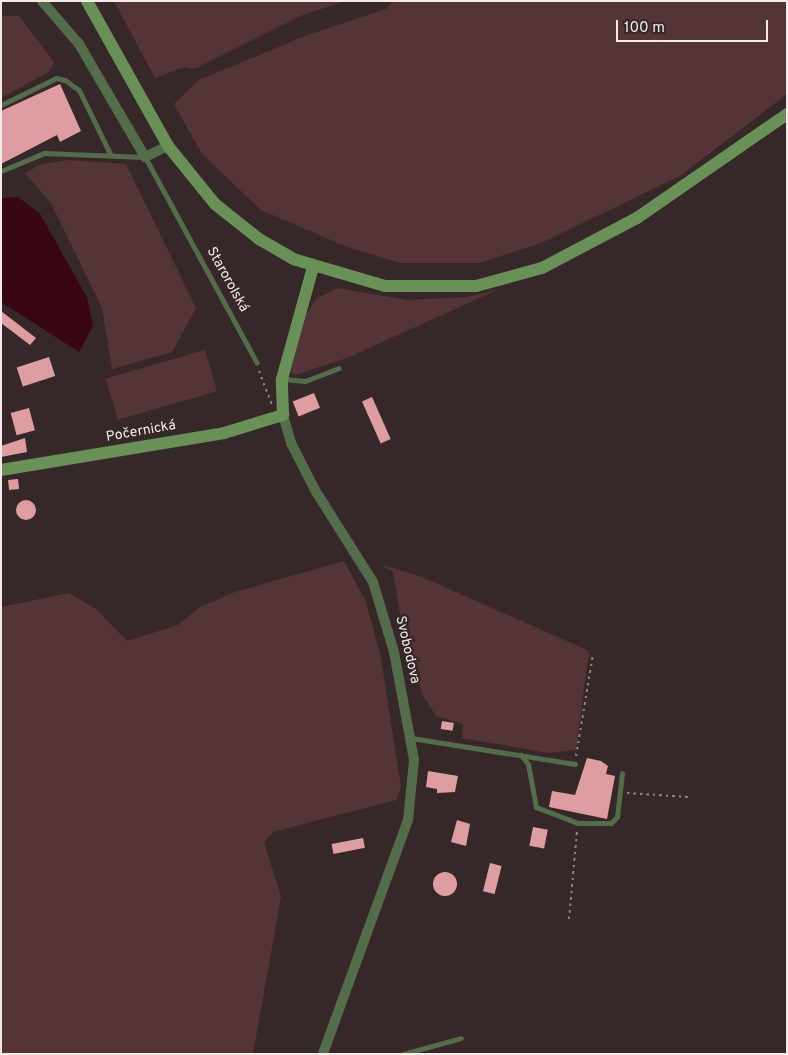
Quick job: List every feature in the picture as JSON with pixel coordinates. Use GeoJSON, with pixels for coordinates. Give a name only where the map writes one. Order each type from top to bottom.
{"type":"FeatureCollection","features":[{"type":"Feature","properties":{"kind":"main road"},"geometry":{"type":"LineString","coordinates":[[87,1],[168,146],[227,215],[276,250],[313,267],[367,283],[431,290],[476,286],[521,276],[613,232],[787,114]]}},
{"type":"Feature","properties":{"kind":"main road","name":"Svobodova"},"geometry":{"type":"LineString","coordinates":[[283,415],[282,378],[313,267]]}},
{"type":"Feature","properties":{"kind":"main road","name":"Počernická"},"geometry":{"type":"LineString","coordinates":[[1,470],[224,433],[283,415]]}},
{"type":"Feature","properties":{"kind":"street","name":"Starorolská"},"geometry":{"type":"LineString","coordinates":[[42,1],[79,44],[145,157]]}},
{"type":"Feature","properties":{"kind":"street"},"geometry":{"type":"LineString","coordinates":[[145,157],[168,146]]}},
{"type":"Feature","properties":{"kind":"street","name":"Svobodova"},"geometry":{"type":"LineString","coordinates":[[283,415],[291,443],[315,490],[373,582],[411,738],[415,782],[408,820],[323,1054]]}},
{"type":"Feature","properties":{"kind":"lane"},"geometry":{"type":"LineString","coordinates":[[1,105],[56,78],[66,80],[79,90],[111,156]]}},
{"type":"Feature","properties":{"kind":"lane"},"geometry":{"type":"LineString","coordinates":[[1,171],[44,154],[145,157]]}},
{"type":"Feature","properties":{"kind":"lane","name":"Starorolská"},"geometry":{"type":"LineString","coordinates":[[145,157],[257,362]]}},
{"type":"Feature","properties":{"kind":"lane"},"geometry":{"type":"LineString","coordinates":[[282,378],[305,381],[340,368]]}},
{"type":"Feature","properties":{"kind":"lane"},"geometry":{"type":"LineString","coordinates":[[411,738],[575,764]]}},
{"type":"Feature","properties":{"kind":"lane"},"geometry":{"type":"LineString","coordinates":[[521,755],[528,764],[536,807],[578,823],[611,824],[620,793],[622,773]]}},
{"type":"Feature","properties":{"kind":"lane"},"geometry":{"type":"LineString","coordinates":[[403,1054],[461,1038]]}},
{"type":"Feature","properties":{"kind":"path"},"geometry":{"type":"LineString","coordinates":[[257,362],[268,402],[283,415]]}},
{"type":"Feature","properties":{"kind":"path"},"geometry":{"type":"LineString","coordinates":[[575,764],[593,654]]}},
{"type":"Feature","properties":{"kind":"path"},"geometry":{"type":"LineString","coordinates":[[620,793],[688,797]]}},
{"type":"Feature","properties":{"kind":"path"},"geometry":{"type":"LineString","coordinates":[[569,919],[578,823]]}},
{"type":"Feature","properties":{"kind":"shaded area"},"geometry":{"type":"Polygon","coordinates":[[[114,1],[345,1],[303,15],[194,69],[184,67],[155,78],[114,1]]]}},
{"type":"Feature","properties":{"kind":"shaded area"},"geometry":{"type":"Polygon","coordinates":[[[394,1],[787,1],[787,94],[680,176],[541,243],[479,263],[400,263],[347,247],[261,210],[202,154],[174,104],[199,80],[305,36],[386,9],[394,1]]]}},
{"type":"Feature","properties":{"kind":"shaded area"},"geometry":{"type":"Polygon","coordinates":[[[1,16],[19,16],[54,62],[49,72],[1,98],[1,16]]]}},
{"type":"Feature","properties":{"kind":"shaded area"},"geometry":{"type":"Polygon","coordinates":[[[69,160],[126,164],[196,308],[172,352],[112,369],[102,308],[51,203],[25,173],[42,164],[69,160]]]}},
{"type":"Feature","properties":{"kind":"shaded area"},"geometry":{"type":"Polygon","coordinates":[[[18,197],[40,214],[87,297],[93,326],[79,352],[1,302],[1,198],[18,197]]]}},
{"type":"Feature","properties":{"kind":"shaded area"},"geometry":{"type":"Polygon","coordinates":[[[338,288],[407,300],[468,297],[497,290],[347,358],[295,375],[291,371],[306,315],[317,298],[338,288]]]}},
{"type":"Feature","properties":{"kind":"shaded area"},"geometry":{"type":"Polygon","coordinates":[[[205,350],[217,391],[118,420],[106,378],[205,350]]]}},
{"type":"Feature","properties":{"kind":"shaded area"},"geometry":{"type":"Polygon","coordinates":[[[344,561],[366,602],[381,658],[401,787],[396,800],[273,832],[264,842],[281,897],[253,1054],[1,1054],[1,607],[69,593],[96,609],[127,641],[178,625],[200,607],[235,592],[344,561]]]}},
{"type":"Feature","properties":{"kind":"shaded area"},"geometry":{"type":"Polygon","coordinates":[[[379,564],[422,577],[589,651],[576,750],[548,753],[462,738],[463,724],[436,716],[423,695],[404,639],[393,571],[379,564]]]}},
{"type":"Feature","properties":{"kind":"building"},"geometry":{"type":"Polygon","coordinates":[[[60,84],[81,131],[60,142],[57,135],[1,164],[1,111],[60,84]]]}},
{"type":"Feature","properties":{"kind":"building"},"geometry":{"type":"Polygon","coordinates":[[[1,311],[36,338],[30,345],[1,323],[1,311]]]}},
{"type":"Feature","properties":{"kind":"building"},"geometry":{"type":"Polygon","coordinates":[[[49,357],[55,376],[23,387],[17,368],[49,357]]]}},
{"type":"Feature","properties":{"kind":"building"},"geometry":{"type":"Polygon","coordinates":[[[314,393],[320,408],[299,416],[293,402],[314,393]]]}},
{"type":"Feature","properties":{"kind":"building"},"geometry":{"type":"Polygon","coordinates":[[[372,397],[391,439],[381,443],[362,401],[372,397]]]}},
{"type":"Feature","properties":{"kind":"building"},"geometry":{"type":"Polygon","coordinates":[[[29,408],[35,430],[17,435],[11,413],[29,408]]]}},
{"type":"Feature","properties":{"kind":"building"},"geometry":{"type":"Polygon","coordinates":[[[25,438],[27,452],[1,457],[1,446],[25,438]]]}},
{"type":"Feature","properties":{"kind":"building"},"geometry":{"type":"Polygon","coordinates":[[[18,479],[19,489],[9,490],[8,480],[18,479]]]}},
{"type":"Feature","properties":{"kind":"building"},"geometry":{"type":"Polygon","coordinates":[[[26,500],[33,503],[36,510],[33,517],[26,520],[19,517],[16,510],[19,503],[26,500]]]}},
{"type":"Feature","properties":{"kind":"building"},"geometry":{"type":"Polygon","coordinates":[[[442,721],[454,723],[453,731],[441,729],[442,721]]]}},
{"type":"Feature","properties":{"kind":"building"},"geometry":{"type":"Polygon","coordinates":[[[587,758],[601,761],[608,766],[606,774],[615,776],[607,819],[549,807],[552,791],[575,795],[587,758]]]}},
{"type":"Feature","properties":{"kind":"building"},"geometry":{"type":"Polygon","coordinates":[[[428,771],[458,776],[455,792],[437,793],[437,789],[426,787],[428,771]]]}},
{"type":"Feature","properties":{"kind":"building"},"geometry":{"type":"Polygon","coordinates":[[[457,820],[470,824],[466,846],[451,842],[457,820]]]}},
{"type":"Feature","properties":{"kind":"building"},"geometry":{"type":"Polygon","coordinates":[[[533,827],[548,830],[544,849],[529,846],[533,827]]]}},
{"type":"Feature","properties":{"kind":"building"},"geometry":{"type":"Polygon","coordinates":[[[363,838],[365,848],[333,854],[332,844],[363,838]]]}},
{"type":"Feature","properties":{"kind":"building"},"geometry":{"type":"Polygon","coordinates":[[[490,863],[502,866],[495,894],[483,891],[490,863]]]}},
{"type":"Feature","properties":{"kind":"building"},"geometry":{"type":"Polygon","coordinates":[[[445,872],[450,873],[456,879],[456,889],[450,895],[445,896],[440,895],[434,889],[433,884],[434,879],[440,873],[445,872]]]}}]}
